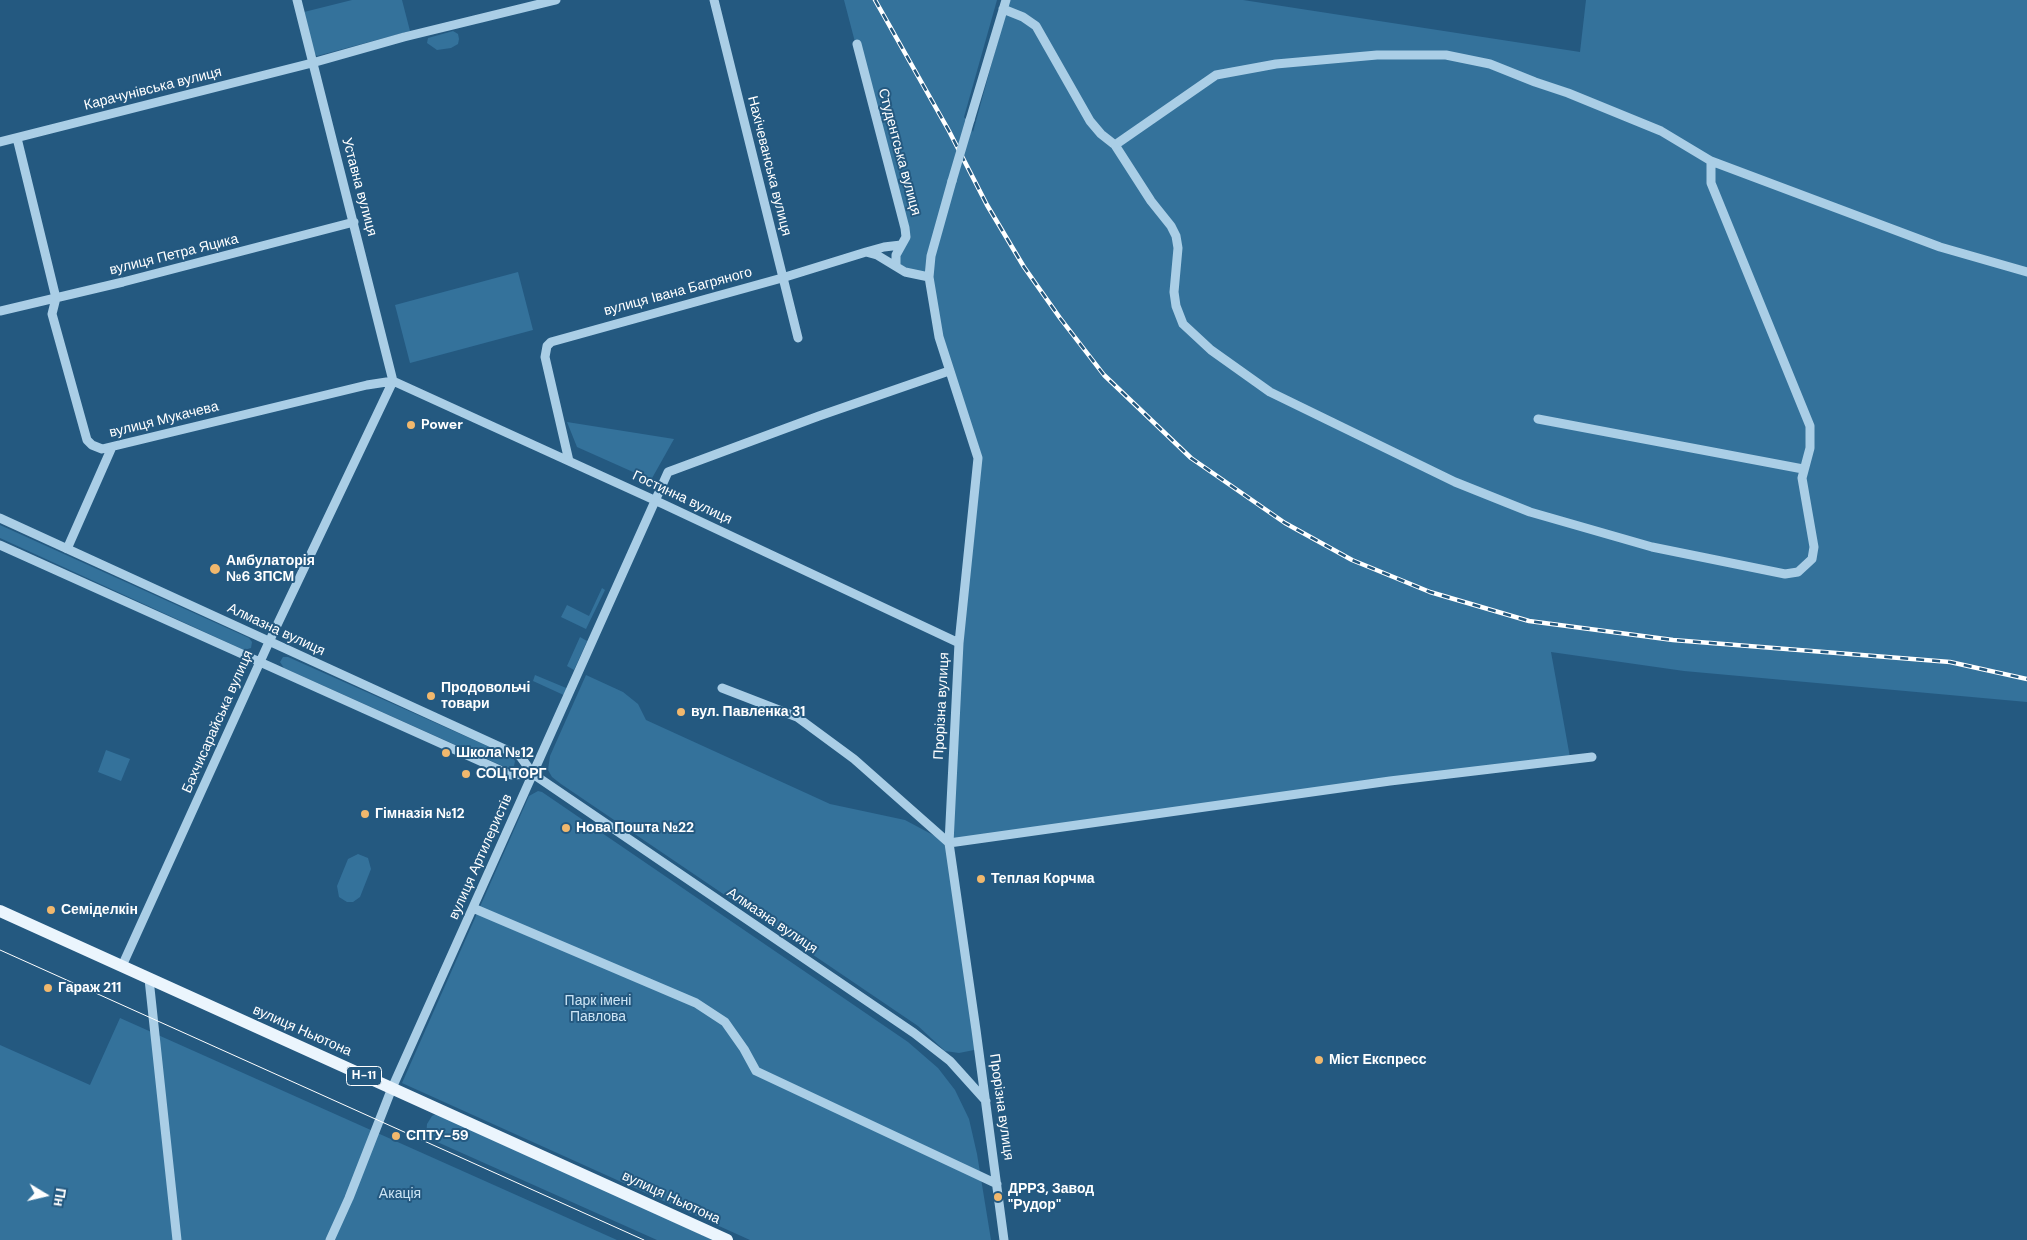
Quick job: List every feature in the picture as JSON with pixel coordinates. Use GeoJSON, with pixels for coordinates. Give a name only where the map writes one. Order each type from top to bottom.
{"type":"FeatureCollection","features":[{"type":"Feature","properties":{"kind":"main road","name":"вулиця Ньютона"},"geometry":{"type":"LineString","coordinates":[[0,911],[727,1240]]}},
{"type":"Feature","properties":{"kind":"street","name":"Уставна вулиця"},"geometry":{"type":"LineString","coordinates":[[297,0],[393,381]]}},
{"type":"Feature","properties":{"kind":"street"},"geometry":{"type":"LineString","coordinates":[[312,63],[404,37],[556,0]]}},
{"type":"Feature","properties":{"kind":"street","name":"Нахічеванська вулиця"},"geometry":{"type":"LineString","coordinates":[[714,0],[798,338]]}},
{"type":"Feature","properties":{"kind":"street"},"geometry":{"type":"LineString","coordinates":[[1004,4],[1036,26],[1090,121],[1101,134],[1115,145],[1150,201],[1171,226],[1176,236],[1178,248],[1174,292],[1176,306],[1183,324],[1211,350],[1270,392],[1456,482],[1530,512],[1652,547],[1785,574],[1798,572],[1812,559],[1814,547],[1802,478],[1810,448],[1810,426],[1711,183],[1711,161]]}},
{"type":"Feature","properties":{"kind":"street","name":"Прорізна вулиця"},"geometry":{"type":"LineString","coordinates":[[1004,4],[930,256],[929,277],[938,336],[978,458],[959,643],[949,843],[1004,1240]]}},
{"type":"Feature","properties":{"kind":"street","name":"Студентська вулиця"},"geometry":{"type":"LineString","coordinates":[[857,44],[906,228],[906,236],[896,255],[896,266]]}},
{"type":"Feature","properties":{"kind":"street"},"geometry":{"type":"LineString","coordinates":[[1115,145],[1216,75],[1276,64],[1377,55],[1446,56],[1490,64],[1661,131],[1711,161],[1940,247],[2027,272]]}},
{"type":"Feature","properties":{"kind":"street","name":"Карачунівська вулиця"},"geometry":{"type":"LineString","coordinates":[[0,142],[312,63]]}},
{"type":"Feature","properties":{"kind":"street","name":"вулиця Мукачева"},"geometry":{"type":"LineString","coordinates":[[17,138],[56,298],[52,314],[87,440],[92,445],[102,449],[112,447],[367,385],[393,381]]}},
{"type":"Feature","properties":{"kind":"street","name":"вулиця Петра Яцика"},"geometry":{"type":"LineString","coordinates":[[0,311],[354,222]]}},
{"type":"Feature","properties":{"kind":"street","name":"вулиця Івана Багряного"},"geometry":{"type":"LineString","coordinates":[[569,461],[545,357],[547,346],[551,342],[782,278],[884,247],[901,246]]}},
{"type":"Feature","properties":{"kind":"street"},"geometry":{"type":"LineString","coordinates":[[866,252],[877,255],[905,272],[929,277]]}},
{"type":"Feature","properties":{"kind":"street","name":"вулиця Артилеристів"},"geometry":{"type":"LineString","coordinates":[[330,1240],[392,1088],[668,472],[819,416],[949,371]]}},
{"type":"Feature","properties":{"kind":"street","name":"Гостинна вулиця"},"geometry":{"type":"LineString","coordinates":[[393,381],[959,643]]}},
{"type":"Feature","properties":{"kind":"street","name":"Бахчисарайська вулиця"},"geometry":{"type":"LineString","coordinates":[[122,966],[259,663],[393,381]]}},
{"type":"Feature","properties":{"kind":"street"},"geometry":{"type":"LineString","coordinates":[[1538,419],[1803,469]]}},
{"type":"Feature","properties":{"kind":"street"},"geometry":{"type":"LineString","coordinates":[[67,549],[112,447]]}},
{"type":"Feature","properties":{"kind":"street","name":"Алмазна вулиця"},"geometry":{"type":"LineString","coordinates":[[0,518],[520,756],[533,774],[914,1033],[950,1061],[986,1101]]}},
{"type":"Feature","properties":{"kind":"street"},"geometry":{"type":"LineString","coordinates":[[0,545],[511,775],[533,774]]}},
{"type":"Feature","properties":{"kind":"street"},"geometry":{"type":"LineString","coordinates":[[722,688],[797,717],[854,759],[949,843],[1390,781],[1592,757]]}},
{"type":"Feature","properties":{"kind":"street"},"geometry":{"type":"LineString","coordinates":[[473,908],[696,1004],[725,1022],[744,1048],[756,1071],[997,1184]]}},
{"type":"Feature","properties":{"kind":"street"},"geometry":{"type":"LineString","coordinates":[[150,979],[177,1240]]}},
{"type":"Feature","properties":{"kind":"green space"},"geometry":{"type":"Polygon","coordinates":[[[352,0],[402,0],[410,31],[317,56],[314,53],[304,12],[352,0]]]}},
{"type":"Feature","properties":{"kind":"green space"},"geometry":{"type":"Polygon","coordinates":[[[844,0],[997,0],[964,117],[973,132],[1009,0],[1243,0],[1580,52],[1586,0],[2027,0],[2027,702],[1684,671],[1551,652],[1571,763],[1390,781],[949,843],[979,1049],[959,1053],[945,1051],[918,1026],[561,784],[552,777],[548,770],[550,756],[586,675],[623,692],[638,704],[646,720],[830,804],[905,820],[948,843],[959,643],[978,458],[949,371],[929,277],[896,266],[906,237],[844,0]]]}},
{"type":"Feature","properties":{"kind":"green space"},"geometry":{"type":"Polygon","coordinates":[[[453,31],[458,34],[459,39],[458,44],[451,48],[437,50],[427,43],[428,38],[453,31]]]}},
{"type":"Feature","properties":{"kind":"green space"},"geometry":{"type":"Polygon","coordinates":[[[518,272],[533,330],[410,363],[395,305],[518,272]]]}},
{"type":"Feature","properties":{"kind":"green space"},"geometry":{"type":"Polygon","coordinates":[[[567,422],[674,439],[651,480],[577,447],[567,422]]]}},
{"type":"Feature","properties":{"kind":"green space"},"geometry":{"type":"Polygon","coordinates":[[[0,525],[249,638],[252,642],[251,648],[244,650],[0,538],[0,525]]]}},
{"type":"Feature","properties":{"kind":"green space"},"geometry":{"type":"Polygon","coordinates":[[[602,588],[605,590],[586,629],[561,617],[567,605],[589,616],[602,588]]]}},
{"type":"Feature","properties":{"kind":"green space"},"geometry":{"type":"Polygon","coordinates":[[[580,637],[587,641],[574,670],[567,666],[580,637]]]}},
{"type":"Feature","properties":{"kind":"green space"},"geometry":{"type":"Polygon","coordinates":[[[283,657],[288,657],[512,757],[515,761],[514,766],[507,768],[284,668],[280,662],[283,657]]]}},
{"type":"Feature","properties":{"kind":"green space"},"geometry":{"type":"Polygon","coordinates":[[[535,675],[571,690],[568,697],[533,681],[535,675]]]}},
{"type":"Feature","properties":{"kind":"green space"},"geometry":{"type":"Polygon","coordinates":[[[106,750],[130,759],[121,781],[98,772],[106,750]]]}},
{"type":"Feature","properties":{"kind":"green space","name":"Парк імені Павлова"},"geometry":{"type":"Polygon","coordinates":[[[538,791],[908,1042],[938,1068],[955,1090],[969,1119],[977,1154],[991,1240],[750,1240],[402,1083],[529,796],[538,791]]]}},
{"type":"Feature","properties":{"kind":"green space"},"geometry":{"type":"Polygon","coordinates":[[[358,854],[368,858],[371,869],[360,897],[353,902],[347,902],[339,897],[337,886],[348,859],[358,854]]]}},
{"type":"Feature","properties":{"kind":"green space","name":"Акація"},"geometry":{"type":"Polygon","coordinates":[[[120,1018],[617,1240],[0,1240],[0,1045],[90,1085],[120,1018]]]}},
{"type":"Feature","properties":{"kind":"green space"},"geometry":{"type":"Polygon","coordinates":[[[438,1113],[713,1240],[657,1240],[426,1137],[427,1124],[432,1116],[438,1113]]]}},
{"type":"Feature","properties":{"kind":"tram line"},"geometry":{"type":"LineString","coordinates":[[0,950],[644,1240]]}},
{"type":"Feature","properties":{"kind":"railway"},"geometry":{"type":"LineString","coordinates":[[875,0],[949,131],[987,205],[1024,267],[1104,375],[1191,458],[1285,523],[1352,560],[1430,592],[1529,621],[1673,640],[1950,662],[2027,679]]}},
{"type":"Feature","properties":{"kind":"place","name":"Power"},"geometry":{"type":"Point","coordinates":[411,425]}},
{"type":"Feature","properties":{"kind":"place","name":"Амбулаторія №6 ЗПСМ"},"geometry":{"type":"Point","coordinates":[215,569]}},
{"type":"Feature","properties":{"kind":"place","name":"Продовольчі товари"},"geometry":{"type":"Point","coordinates":[431,696]}},
{"type":"Feature","properties":{"kind":"place","name":"вул. Павленка 31"},"geometry":{"type":"Point","coordinates":[681,712]}},
{"type":"Feature","properties":{"kind":"place","name":"Школа №12"},"geometry":{"type":"Point","coordinates":[446,753]}},
{"type":"Feature","properties":{"kind":"place","name":"СОЦ ТОРГ"},"geometry":{"type":"Point","coordinates":[466,774]}},
{"type":"Feature","properties":{"kind":"place","name":"Гімназія №12"},"geometry":{"type":"Point","coordinates":[365,814]}},
{"type":"Feature","properties":{"kind":"place","name":"Нова Пошта №22"},"geometry":{"type":"Point","coordinates":[566,828]}},
{"type":"Feature","properties":{"kind":"place","name":"Теплая Корчма"},"geometry":{"type":"Point","coordinates":[981,879]}},
{"type":"Feature","properties":{"kind":"place","name":"Семіделкін"},"geometry":{"type":"Point","coordinates":[51,910]}},
{"type":"Feature","properties":{"kind":"place","name":"Гараж 211"},"geometry":{"type":"Point","coordinates":[48,988]}},
{"type":"Feature","properties":{"kind":"place","name":"Міст Експресс"},"geometry":{"type":"Point","coordinates":[1319,1060]}},
{"type":"Feature","properties":{"kind":"place","name":"СПТУ-59"},"geometry":{"type":"Point","coordinates":[396,1136]}},
{"type":"Feature","properties":{"kind":"place","name":"ДРРЗ, Завод \"Рудор\""},"geometry":{"type":"Point","coordinates":[998,1197]}}]}
